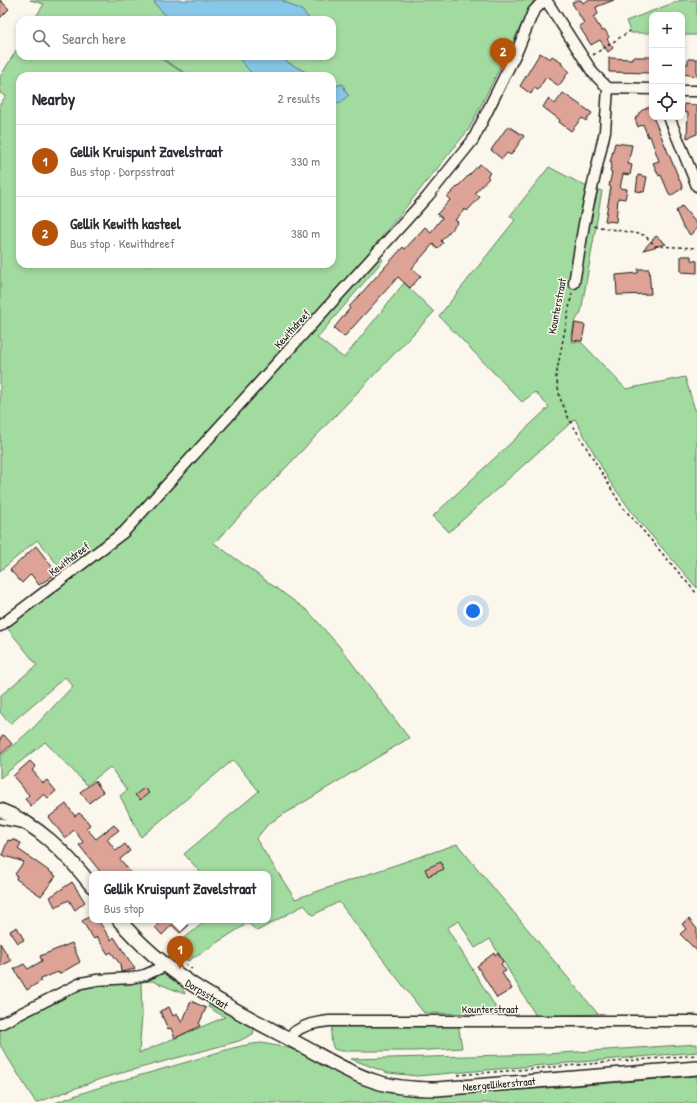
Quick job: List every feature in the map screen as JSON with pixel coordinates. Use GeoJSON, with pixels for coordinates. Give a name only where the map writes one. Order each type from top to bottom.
{"type":"FeatureCollection","features":[{"type":"Feature","properties":{"kind":"street"},"geometry":{"type":"LineString","coordinates":[[545,0],[593,73],[608,88],[649,89]]}},
{"type":"Feature","properties":{"kind":"street","name":"Kewithdreef"},"geometry":{"type":"LineString","coordinates":[[0,626],[124,532],[428,196],[473,140],[518,50],[533,12],[545,0]]}},
{"type":"Feature","properties":{"kind":"street","name":"Kounterstraat"},"geometry":{"type":"LineString","coordinates":[[574,283],[584,224],[605,131],[608,88]]}},
{"type":"Feature","properties":{"kind":"street"},"geometry":{"type":"LineString","coordinates":[[685,91],[697,91]]}},
{"type":"Feature","properties":{"kind":"street"},"geometry":{"type":"LineString","coordinates":[[670,120],[697,186]]}},
{"type":"Feature","properties":{"kind":"street"},"geometry":{"type":"LineString","coordinates":[[0,810],[32,827],[54,844],[76,865],[89,882]]}},
{"type":"Feature","properties":{"kind":"street","name":"Dorpsstraat"},"geometry":{"type":"LineString","coordinates":[[122,923],[142,946],[165,966],[211,998],[288,1038]]}},
{"type":"Feature","properties":{"kind":"street"},"geometry":{"type":"LineString","coordinates":[[0,1024],[81,983],[97,980],[131,978],[145,975],[165,966]]}},
{"type":"Feature","properties":{"kind":"street","name":"Kounterstraat"},"geometry":{"type":"LineString","coordinates":[[288,1038],[294,1031],[308,1024],[329,1021],[697,1020]]}},
{"type":"Feature","properties":{"kind":"street","name":"Neergellikerstraat"},"geometry":{"type":"LineString","coordinates":[[288,1038],[374,1081],[410,1089],[466,1087],[697,1068]]}},
{"type":"Feature","properties":{"kind":"lane"},"geometry":{"type":"LineString","coordinates":[[0,821],[32,827]]}},
{"type":"Feature","properties":{"kind":"path"},"geometry":{"type":"LineString","coordinates":[[585,60],[630,31]]}},
{"type":"Feature","properties":{"kind":"path"},"geometry":{"type":"LineString","coordinates":[[584,224],[644,235],[656,246],[697,248]]}},
{"type":"Feature","properties":{"kind":"path","name":"Kounterstraat"},"geometry":{"type":"LineString","coordinates":[[574,283],[556,376],[560,398],[568,417],[598,471],[621,505],[697,594]]}},
{"type":"Feature","properties":{"kind":"path"},"geometry":{"type":"LineString","coordinates":[[456,1075],[697,1055]]}},
{"type":"Feature","properties":{"kind":"green space"},"geometry":{"type":"Polygon","coordinates":[[[30,0],[155,0],[155,4],[166,16],[36,16],[44,4],[30,0]]]}},
{"type":"Feature","properties":{"kind":"green space"},"geometry":{"type":"Polygon","coordinates":[[[281,0],[534,0],[469,129],[372,249],[383,260],[317,338],[344,358],[404,283],[434,312],[214,543],[308,611],[339,646],[409,738],[268,824],[256,839],[295,899],[457,844],[598,1014],[536,1016],[490,939],[475,948],[459,921],[447,928],[495,1006],[495,1011],[493,1013],[424,1013],[339,902],[313,915],[304,905],[257,931],[248,923],[271,923],[271,871],[199,871],[184,854],[259,791],[233,760],[141,837],[120,796],[127,790],[110,767],[87,785],[45,742],[0,778],[0,757],[34,727],[73,686],[65,677],[10,724],[0,712],[0,696],[37,665],[0,619],[63,571],[37,540],[0,571],[0,104],[6,96],[0,93],[0,77],[16,51],[16,60],[163,60],[182,72],[16,72],[16,268],[336,268],[336,104],[346,94],[343,84],[336,86],[336,72],[306,72],[283,60],[336,60],[336,16],[307,16],[303,11],[281,0]]]}},
{"type":"Feature","properties":{"kind":"green space"},"geometry":{"type":"Polygon","coordinates":[[[681,0],[697,0],[697,35],[685,35],[685,12],[650,12],[681,0]]]}},
{"type":"Feature","properties":{"kind":"green space"},"geometry":{"type":"Polygon","coordinates":[[[649,12],[649,33],[631,33],[626,21],[649,12]]]}},
{"type":"Feature","properties":{"kind":"green space"},"geometry":{"type":"Polygon","coordinates":[[[164,60],[240,60],[251,72],[184,72],[164,60]]]}},
{"type":"Feature","properties":{"kind":"green space"},"geometry":{"type":"Polygon","coordinates":[[[549,167],[589,188],[584,222],[591,223],[596,189],[602,191],[581,312],[574,323],[571,342],[581,342],[626,389],[685,377],[695,410],[697,410],[697,588],[637,519],[610,482],[575,419],[449,532],[433,516],[549,407],[535,392],[522,402],[439,316],[515,220],[510,216],[549,167]]]}},
{"type":"Feature","properties":{"kind":"green space"},"geometry":{"type":"Polygon","coordinates":[[[203,923],[248,923],[188,961],[181,955],[168,951],[203,923]]]}},
{"type":"Feature","properties":{"kind":"green space"},"geometry":{"type":"Polygon","coordinates":[[[163,973],[177,980],[185,994],[152,981],[141,982],[142,1016],[139,1053],[225,1017],[208,1007],[210,1002],[255,1027],[253,1034],[239,1041],[103,1078],[36,1103],[0,1045],[0,1027],[89,984],[163,973]]]}},
{"type":"Feature","properties":{"kind":"green space"},"geometry":{"type":"Polygon","coordinates":[[[334,1022],[458,1023],[462,1048],[414,1051],[341,1051],[334,1049],[331,1039],[331,1032],[334,1022]]]}},
{"type":"Feature","properties":{"kind":"green space"},"geometry":{"type":"Polygon","coordinates":[[[261,1043],[289,1048],[378,1088],[395,1093],[423,1095],[522,1090],[697,1076],[697,1103],[55,1103],[104,1086],[224,1051],[261,1043]]]}},
{"type":"Feature","properties":{"kind":"green space"},"geometry":{"type":"Polygon","coordinates":[[[697,1044],[697,1052],[417,1076],[388,1073],[351,1059],[546,1054],[697,1044]]]}},
{"type":"Feature","properties":{"kind":"water"},"geometry":{"type":"Polygon","coordinates":[[[155,0],[281,0],[303,11],[307,16],[166,16],[155,4],[155,0]]]}},
{"type":"Feature","properties":{"kind":"water"},"geometry":{"type":"Polygon","coordinates":[[[240,60],[283,60],[306,72],[251,72],[240,60]]]}},
{"type":"Feature","properties":{"kind":"water"},"geometry":{"type":"Polygon","coordinates":[[[343,84],[346,93],[349,95],[341,102],[336,103],[336,86],[343,84]]]}},
{"type":"Feature","properties":{"kind":"building"},"geometry":{"type":"Polygon","coordinates":[[[0,0],[9,9],[0,18],[0,0]]]}},
{"type":"Feature","properties":{"kind":"building"},"geometry":{"type":"Polygon","coordinates":[[[577,0],[581,0],[583,3],[588,0],[614,0],[596,7],[598,14],[593,17],[602,31],[605,30],[609,37],[607,39],[613,48],[608,52],[600,40],[591,45],[579,26],[584,23],[572,3],[577,0]]]}},
{"type":"Feature","properties":{"kind":"building"},"geometry":{"type":"Polygon","coordinates":[[[540,53],[550,59],[552,56],[562,62],[561,64],[569,71],[559,86],[546,77],[538,90],[534,88],[531,94],[520,86],[540,53]]]}},
{"type":"Feature","properties":{"kind":"building"},"geometry":{"type":"Polygon","coordinates":[[[632,57],[649,57],[649,73],[609,72],[609,58],[632,59],[632,57]]]}},
{"type":"Feature","properties":{"kind":"building"},"geometry":{"type":"Polygon","coordinates":[[[688,59],[697,59],[697,76],[685,74],[685,64],[688,64],[688,59]]]}},
{"type":"Feature","properties":{"kind":"building"},"geometry":{"type":"Polygon","coordinates":[[[563,93],[592,113],[586,121],[582,118],[571,131],[543,107],[548,99],[555,104],[563,93]]]}},
{"type":"Feature","properties":{"kind":"building"},"geometry":{"type":"Polygon","coordinates":[[[685,104],[697,105],[697,134],[687,138],[688,113],[685,112],[685,104]]]}},
{"type":"Feature","properties":{"kind":"building"},"geometry":{"type":"Polygon","coordinates":[[[649,107],[649,120],[654,120],[683,188],[670,196],[661,175],[659,176],[653,163],[659,161],[650,136],[648,137],[643,124],[638,127],[635,119],[641,111],[649,107]]]}},
{"type":"Feature","properties":{"kind":"building"},"geometry":{"type":"Polygon","coordinates":[[[508,126],[524,136],[511,155],[507,153],[502,159],[491,150],[508,126]]]}},
{"type":"Feature","properties":{"kind":"building"},"geometry":{"type":"Polygon","coordinates":[[[615,143],[632,145],[628,164],[632,165],[630,175],[623,174],[620,188],[627,189],[625,199],[618,198],[616,222],[605,221],[611,187],[609,186],[612,172],[610,171],[612,162],[610,162],[615,143]]]}},
{"type":"Feature","properties":{"kind":"building"},"geometry":{"type":"Polygon","coordinates":[[[480,164],[490,173],[487,176],[489,178],[475,193],[480,197],[467,211],[465,209],[455,220],[458,222],[441,241],[443,243],[437,249],[433,244],[412,268],[421,276],[410,288],[398,277],[344,337],[334,328],[350,308],[349,307],[403,247],[405,249],[425,227],[431,232],[442,218],[437,214],[450,200],[447,197],[480,164]]]}},
{"type":"Feature","properties":{"kind":"building"},"geometry":{"type":"Polygon","coordinates":[[[638,175],[647,177],[644,192],[636,191],[638,175]]]}},
{"type":"Feature","properties":{"kind":"building"},"geometry":{"type":"Polygon","coordinates":[[[682,206],[697,224],[697,229],[690,235],[682,225],[676,211],[682,206]]]}},
{"type":"Feature","properties":{"kind":"building"},"geometry":{"type":"Polygon","coordinates":[[[656,236],[666,244],[643,250],[656,236]]]}},
{"type":"Feature","properties":{"kind":"building"},"geometry":{"type":"Polygon","coordinates":[[[681,256],[691,256],[691,260],[697,261],[697,273],[681,272],[681,256]]]}},
{"type":"Feature","properties":{"kind":"building"},"geometry":{"type":"Polygon","coordinates":[[[638,269],[649,269],[651,294],[617,295],[616,275],[638,273],[638,269]]]}},
{"type":"Feature","properties":{"kind":"building"},"geometry":{"type":"Polygon","coordinates":[[[575,323],[585,325],[582,341],[572,340],[575,323]]]}},
{"type":"Feature","properties":{"kind":"building"},"geometry":{"type":"Polygon","coordinates":[[[36,546],[57,573],[39,585],[31,574],[22,583],[10,570],[36,546]]]}},
{"type":"Feature","properties":{"kind":"building"},"geometry":{"type":"Polygon","coordinates":[[[4,735],[12,744],[0,755],[0,738],[4,735]]]}},
{"type":"Feature","properties":{"kind":"building"},"geometry":{"type":"Polygon","coordinates":[[[30,761],[36,767],[32,770],[43,783],[47,780],[56,791],[48,798],[44,794],[31,806],[25,799],[29,795],[13,776],[30,761]]]}},
{"type":"Feature","properties":{"kind":"building"},"geometry":{"type":"Polygon","coordinates":[[[95,781],[103,792],[89,803],[80,792],[95,781]]]}},
{"type":"Feature","properties":{"kind":"building"},"geometry":{"type":"Polygon","coordinates":[[[144,788],[149,793],[140,800],[135,795],[144,788]]]}},
{"type":"Feature","properties":{"kind":"building"},"geometry":{"type":"Polygon","coordinates":[[[66,804],[75,816],[79,813],[84,817],[90,825],[86,828],[96,839],[114,825],[119,830],[107,839],[116,851],[125,844],[130,851],[120,859],[130,871],[100,871],[79,845],[83,842],[74,830],[65,838],[49,817],[66,804]]]}},
{"type":"Feature","properties":{"kind":"building"},"geometry":{"type":"Polygon","coordinates":[[[12,839],[21,843],[18,849],[56,876],[41,896],[16,879],[17,876],[15,874],[24,862],[2,855],[8,840],[11,841],[12,839]]]}},
{"type":"Feature","properties":{"kind":"building"},"geometry":{"type":"Polygon","coordinates":[[[441,862],[444,869],[428,876],[425,869],[441,862]]]}},
{"type":"Feature","properties":{"kind":"building"},"geometry":{"type":"Polygon","coordinates":[[[72,882],[85,902],[75,910],[69,900],[55,907],[50,897],[72,882]]]}},
{"type":"Feature","properties":{"kind":"building"},"geometry":{"type":"Polygon","coordinates":[[[89,917],[89,923],[100,923],[111,940],[114,937],[135,969],[121,972],[120,964],[111,952],[108,954],[97,937],[94,939],[82,921],[89,917]]]}},
{"type":"Feature","properties":{"kind":"building"},"geometry":{"type":"Polygon","coordinates":[[[689,919],[697,929],[697,951],[680,934],[686,929],[682,924],[689,919]]]}},
{"type":"Feature","properties":{"kind":"building"},"geometry":{"type":"Polygon","coordinates":[[[159,923],[185,923],[188,926],[180,933],[172,925],[162,935],[155,927],[159,923]]]}},
{"type":"Feature","properties":{"kind":"building"},"geometry":{"type":"Polygon","coordinates":[[[17,927],[24,940],[18,943],[10,931],[17,927]]]}},
{"type":"Feature","properties":{"kind":"building"},"geometry":{"type":"Polygon","coordinates":[[[0,943],[11,961],[0,966],[0,943]]]}},
{"type":"Feature","properties":{"kind":"building"},"geometry":{"type":"Polygon","coordinates":[[[72,943],[80,962],[59,974],[58,972],[41,979],[41,981],[27,990],[14,969],[24,964],[28,969],[42,961],[40,956],[72,943]]]}},
{"type":"Feature","properties":{"kind":"building"},"geometry":{"type":"Polygon","coordinates":[[[494,953],[495,955],[498,953],[503,962],[501,964],[506,971],[502,973],[512,989],[497,998],[477,966],[494,953]]]}},
{"type":"Feature","properties":{"kind":"building"},"geometry":{"type":"Polygon","coordinates":[[[191,1001],[206,1008],[199,1024],[200,1026],[175,1038],[171,1028],[168,1029],[160,1011],[169,1007],[173,1016],[177,1014],[182,1023],[191,1001]]]}},
{"type":"Feature","properties":{"kind":"place","name":"Gellik Kewith kasteel"},"geometry":{"type":"Point","coordinates":[503,71]}},
{"type":"Feature","properties":{"kind":"place","name":"Gellik Kruispunt Zavelstraat"},"geometry":{"type":"Point","coordinates":[180,969]}}]}
